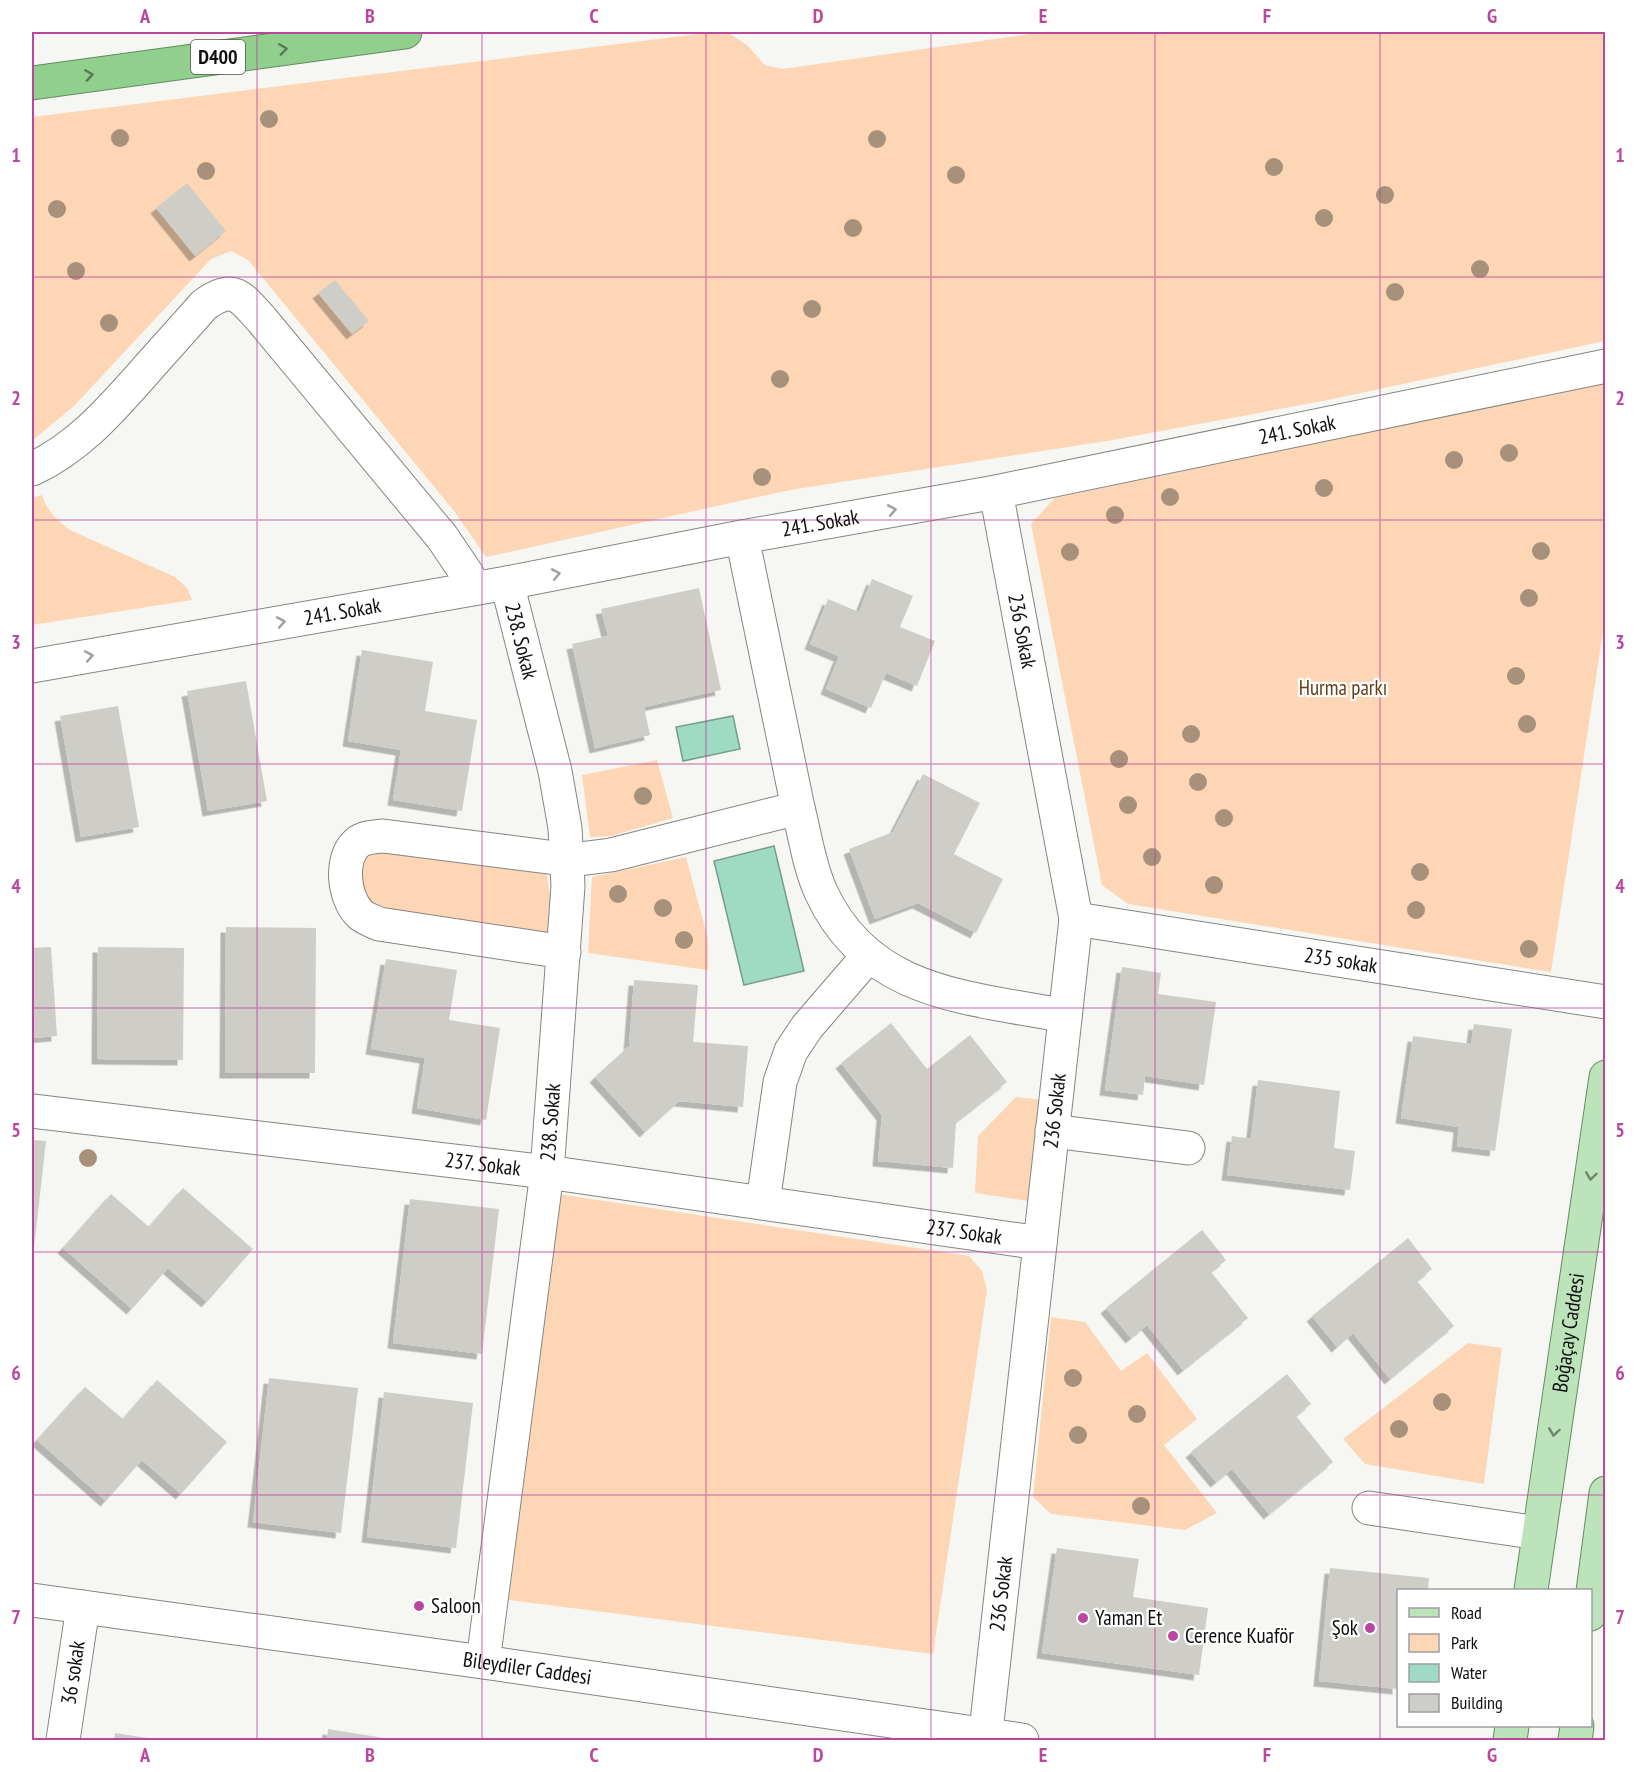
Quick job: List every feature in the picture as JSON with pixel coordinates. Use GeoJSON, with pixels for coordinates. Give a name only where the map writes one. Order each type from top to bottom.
{"type":"FeatureCollection","features":[{"type":"Feature","properties":{"kind":"highway","name":"D400"},"geometry":{"type":"LineString","coordinates":[[32,83],[405,32]]}},
{"type":"Feature","properties":{"kind":"main road","name":"Boğaçay Caddesi"},"geometry":{"type":"LineString","coordinates":[[1531,1589],[1605,1077]]}},
{"type":"Feature","properties":{"kind":"main road"},"geometry":{"type":"LineString","coordinates":[[1592,1598],[1605,1493]]}},
{"type":"Feature","properties":{"kind":"street"},"geometry":{"type":"LineString","coordinates":[[32,469],[71,446],[109,411],[204,305],[218,295],[232,293],[244,300],[262,320],[442,537],[474,588]]}},
{"type":"Feature","properties":{"kind":"street","name":"241. Sokak"},"geometry":{"type":"LineString","coordinates":[[32,666],[507,583],[742,537],[996,492],[1605,366]]}},
{"type":"Feature","properties":{"kind":"street","name":"236 Sokak"},"geometry":{"type":"LineString","coordinates":[[986,1738],[1076,919],[996,492]]}},
{"type":"Feature","properties":{"kind":"street"},"geometry":{"type":"LineString","coordinates":[[742,537],[798,808],[820,890],[831,911],[857,945],[880,965],[902,978],[942,992],[1065,1016]]}},
{"type":"Feature","properties":{"kind":"street","name":"238. Sokak"},"geometry":{"type":"LineString","coordinates":[[483,1662],[547,1172],[568,886],[565,828],[555,771],[507,583]]}},
{"type":"Feature","properties":{"kind":"street"},"geometry":{"type":"LineString","coordinates":[[564,952],[379,924],[359,914],[350,899],[346,868],[351,851],[357,843],[368,837],[383,836],[567,859],[611,855],[798,808]]}},
{"type":"Feature","properties":{"kind":"street","name":"235 sokak"},"geometry":{"type":"LineString","coordinates":[[1076,919],[1605,1002]]}},
{"type":"Feature","properties":{"kind":"street"},"geometry":{"type":"LineString","coordinates":[[764,1203],[780,1082],[791,1051],[807,1027],[869,955]]}},
{"type":"Feature","properties":{"kind":"street","name":"237. Sokak"},"geometry":{"type":"LineString","coordinates":[[32,1111],[547,1172],[1040,1243]]}},
{"type":"Feature","properties":{"kind":"street"},"geometry":{"type":"LineString","coordinates":[[1052,1131],[1188,1148]]}},
{"type":"Feature","properties":{"kind":"street"},"geometry":{"type":"LineString","coordinates":[[1369,1508],[1539,1533]]}},
{"type":"Feature","properties":{"kind":"street","name":"Bileydiler Caddesi"},"geometry":{"type":"LineString","coordinates":[[32,1600],[483,1662],[986,1738],[1022,1740]]}},
{"type":"Feature","properties":{"kind":"street","name":"36 sokak"},"geometry":{"type":"LineString","coordinates":[[63,1740],[83,1607]]}},
{"type":"Feature","properties":{"kind":"green space"},"geometry":{"type":"Polygon","coordinates":[[[714,32],[730,34],[747,45],[765,65],[782,69],[1044,32],[1605,32],[1605,341],[1328,400],[1107,441],[790,490],[486,557],[454,511],[248,260],[231,251],[211,259],[74,406],[32,441],[32,117],[714,32]]]}},
{"type":"Feature","properties":{"kind":"green space","name":"Hurma parkı"},"geometry":{"type":"Polygon","coordinates":[[[1605,382],[1605,618],[1551,972],[1128,904],[1102,885],[1031,524],[1055,498],[1605,382]]]}},
{"type":"Feature","properties":{"kind":"green space"},"geometry":{"type":"Polygon","coordinates":[[[42,495],[53,515],[70,530],[175,577],[187,588],[192,600],[32,625],[32,498],[42,495]]]}},
{"type":"Feature","properties":{"kind":"green space"},"geometry":{"type":"Polygon","coordinates":[[[657,760],[673,818],[611,836],[590,837],[582,775],[657,760]]]}},
{"type":"Feature","properties":{"kind":"green space"},"geometry":{"type":"Polygon","coordinates":[[[383,850],[546,870],[550,895],[547,940],[377,908],[364,894],[360,876],[363,860],[369,853],[383,850]]]}},
{"type":"Feature","properties":{"kind":"green space"},"geometry":{"type":"Polygon","coordinates":[[[686,857],[708,939],[708,970],[588,953],[592,877],[686,857]]]}},
{"type":"Feature","properties":{"kind":"green space"},"geometry":{"type":"Polygon","coordinates":[[[1016,1097],[1045,1100],[1034,1202],[975,1193],[978,1136],[1016,1097]]]}},
{"type":"Feature","properties":{"kind":"green space"},"geometry":{"type":"Polygon","coordinates":[[[558,1194],[969,1256],[982,1271],[987,1290],[933,1654],[509,1600],[558,1194]]]}},
{"type":"Feature","properties":{"kind":"green space"},"geometry":{"type":"Polygon","coordinates":[[[1051,1317],[1085,1322],[1121,1371],[1147,1353],[1197,1419],[1164,1445],[1217,1513],[1185,1530],[1051,1514],[1033,1497],[1051,1317]]]}},
{"type":"Feature","properties":{"kind":"green space"},"geometry":{"type":"Polygon","coordinates":[[[1468,1343],[1502,1348],[1484,1484],[1365,1464],[1343,1439],[1468,1343]]]}},
{"type":"Feature","properties":{"kind":"water"},"geometry":{"type":"Polygon","coordinates":[[[733,716],[740,749],[683,761],[676,727],[733,716]]]}},
{"type":"Feature","properties":{"kind":"water"},"geometry":{"type":"Polygon","coordinates":[[[774,846],[804,971],[744,985],[714,861],[774,846]]]}},
{"type":"Feature","properties":{"kind":"building"},"geometry":{"type":"Polygon","coordinates":[[[187,183],[226,231],[195,256],[156,208],[187,183]]]}},
{"type":"Feature","properties":{"kind":"building"},"geometry":{"type":"Polygon","coordinates":[[[335,280],[369,321],[352,334],[318,293],[335,280]]]}},
{"type":"Feature","properties":{"kind":"building"},"geometry":{"type":"Polygon","coordinates":[[[872,579],[913,596],[900,627],[935,641],[917,686],[886,673],[871,708],[826,689],[839,656],[810,644],[828,599],[859,612],[872,579]]]}},
{"type":"Feature","properties":{"kind":"building"},"geometry":{"type":"Polygon","coordinates":[[[699,588],[721,690],[644,707],[650,735],[595,748],[572,644],[608,636],[601,609],[699,588]]]}},
{"type":"Feature","properties":{"kind":"building"},"geometry":{"type":"Polygon","coordinates":[[[362,650],[433,662],[425,711],[477,720],[462,811],[393,800],[401,750],[348,741],[362,650]]]}},
{"type":"Feature","properties":{"kind":"building"},"geometry":{"type":"Polygon","coordinates":[[[246,681],[267,801],[208,811],[187,691],[246,681]]]}},
{"type":"Feature","properties":{"kind":"building"},"geometry":{"type":"Polygon","coordinates":[[[118,706],[139,827],[81,837],[60,716],[118,706]]]}},
{"type":"Feature","properties":{"kind":"building"},"geometry":{"type":"Polygon","coordinates":[[[923,774],[980,803],[954,854],[1003,879],[976,933],[918,903],[875,919],[849,849],[893,832],[923,774]]]}},
{"type":"Feature","properties":{"kind":"building"},"geometry":{"type":"Polygon","coordinates":[[[226,927],[316,928],[315,1073],[225,1073],[226,927]]]}},
{"type":"Feature","properties":{"kind":"building"},"geometry":{"type":"Polygon","coordinates":[[[51,947],[57,1036],[32,1038],[32,948],[51,947]]]}},
{"type":"Feature","properties":{"kind":"building"},"geometry":{"type":"Polygon","coordinates":[[[98,947],[184,948],[183,1060],[97,1059],[98,947]]]}},
{"type":"Feature","properties":{"kind":"building"},"geometry":{"type":"Polygon","coordinates":[[[386,959],[457,970],[449,1020],[500,1028],[486,1120],[417,1108],[425,1058],[371,1049],[386,959]]]}},
{"type":"Feature","properties":{"kind":"building"},"geometry":{"type":"Polygon","coordinates":[[[1122,967],[1161,973],[1158,994],[1216,1002],[1204,1085],[1145,1076],[1143,1095],[1105,1090],[1122,967]]]}},
{"type":"Feature","properties":{"kind":"building"},"geometry":{"type":"Polygon","coordinates":[[[634,980],[698,985],[693,1042],[748,1046],[743,1107],[679,1101],[645,1132],[595,1077],[629,1046],[634,980]]]}},
{"type":"Feature","properties":{"kind":"building"},"geometry":{"type":"Polygon","coordinates":[[[891,1023],[927,1069],[970,1035],[1007,1082],[956,1122],[953,1168],[878,1161],[882,1115],[841,1063],[891,1023]]]}},
{"type":"Feature","properties":{"kind":"building"},"geometry":{"type":"Polygon","coordinates":[[[1474,1024],[1512,1029],[1495,1151],[1457,1146],[1459,1127],[1401,1118],[1413,1036],[1471,1044],[1474,1024]]]}},
{"type":"Feature","properties":{"kind":"building"},"geometry":{"type":"Polygon","coordinates":[[[1258,1080],[1340,1091],[1334,1148],[1355,1151],[1350,1190],[1227,1175],[1232,1136],[1251,1139],[1258,1080]]]}},
{"type":"Feature","properties":{"kind":"building"},"geometry":{"type":"Polygon","coordinates":[[[32,1140],[46,1141],[33,1257],[32,1257],[32,1140]]]}},
{"type":"Feature","properties":{"kind":"building"},"geometry":{"type":"Polygon","coordinates":[[[183,1188],[253,1249],[207,1302],[168,1268],[132,1309],[63,1248],[111,1194],[149,1227],[183,1188]]]}},
{"type":"Feature","properties":{"kind":"building"},"geometry":{"type":"Polygon","coordinates":[[[410,1199],[499,1209],[482,1354],[393,1343],[410,1199]]]}},
{"type":"Feature","properties":{"kind":"building"},"geometry":{"type":"Polygon","coordinates":[[[1202,1230],[1226,1260],[1211,1272],[1248,1318],[1183,1370],[1147,1325],[1131,1338],[1106,1308],[1202,1230]]]}},
{"type":"Feature","properties":{"kind":"building"},"geometry":{"type":"Polygon","coordinates":[[[1408,1238],[1432,1269],[1417,1281],[1454,1326],[1390,1379],[1353,1333],[1337,1347],[1312,1316],[1408,1238]]]}},
{"type":"Feature","properties":{"kind":"building"},"geometry":{"type":"Polygon","coordinates":[[[1287,1374],[1311,1404],[1296,1416],[1333,1462],[1269,1514],[1232,1469],[1216,1482],[1191,1452],[1287,1374]]]}},
{"type":"Feature","properties":{"kind":"building"},"geometry":{"type":"Polygon","coordinates":[[[269,1378],[358,1388],[341,1533],[253,1522],[269,1378]]]}},
{"type":"Feature","properties":{"kind":"building"},"geometry":{"type":"Polygon","coordinates":[[[157,1380],[227,1442],[181,1494],[142,1460],[106,1501],[37,1440],[85,1387],[123,1419],[157,1380]]]}},
{"type":"Feature","properties":{"kind":"building"},"geometry":{"type":"Polygon","coordinates":[[[384,1392],[473,1403],[456,1548],[367,1537],[384,1392]]]}},
{"type":"Feature","properties":{"kind":"building"},"geometry":{"type":"Polygon","coordinates":[[[1057,1548],[1139,1559],[1133,1597],[1208,1608],[1199,1675],[1042,1653],[1057,1548]]]}},
{"type":"Feature","properties":{"kind":"building"},"geometry":{"type":"Polygon","coordinates":[[[1330,1568],[1429,1578],[1428,1589],[1397,1589],[1397,1689],[1319,1681],[1330,1568]]]}},
{"type":"Feature","properties":{"kind":"building"},"geometry":{"type":"Polygon","coordinates":[[[328,1729],[390,1739],[390,1740],[327,1740],[328,1729]]]}},
{"type":"Feature","properties":{"kind":"building"},"geometry":{"type":"Polygon","coordinates":[[[115,1733],[154,1739],[154,1740],[114,1740],[115,1733]]]}},
{"type":"Feature","properties":{"kind":"place","name":"Saloon"},"geometry":{"type":"Point","coordinates":[419,1606]}},
{"type":"Feature","properties":{"kind":"place","name":"Yaman Et"},"geometry":{"type":"Point","coordinates":[1083,1618]}},
{"type":"Feature","properties":{"kind":"place","name":"Şok"},"geometry":{"type":"Point","coordinates":[1370,1628]}},
{"type":"Feature","properties":{"kind":"place","name":"Cerence Kuaför"},"geometry":{"type":"Point","coordinates":[1173,1636]}}]}
